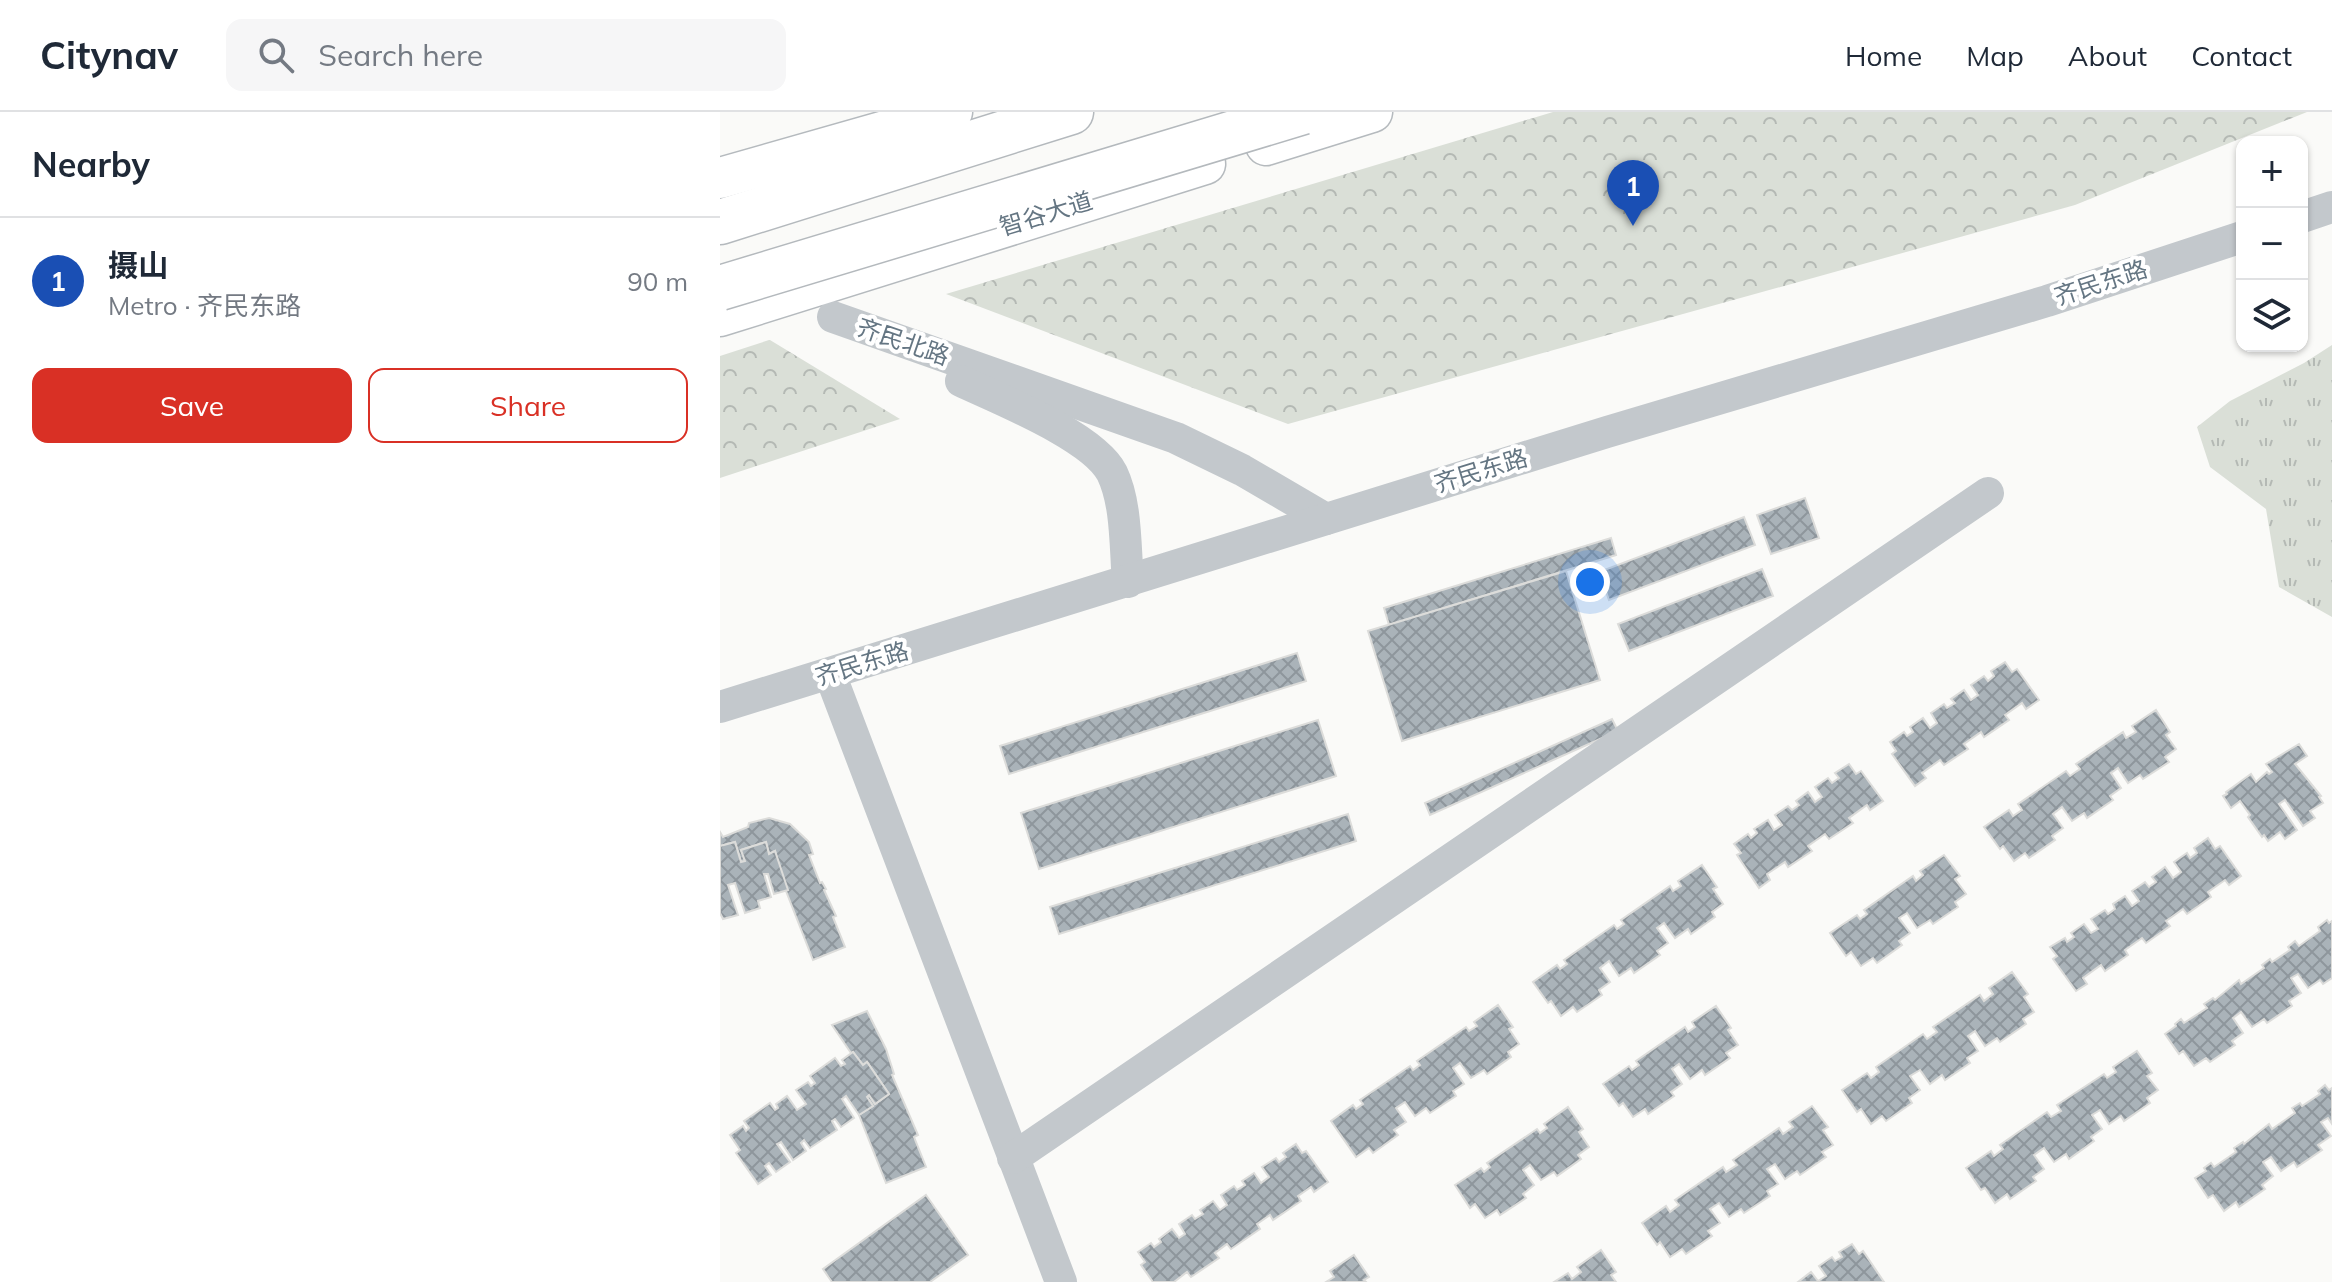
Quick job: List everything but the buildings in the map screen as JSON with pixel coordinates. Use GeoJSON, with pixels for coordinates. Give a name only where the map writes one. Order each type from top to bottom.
{"type":"FeatureCollection","features":[{"type":"Feature","properties":{"kind":"highway"},"geometry":{"type":"LineString","coordinates":[[720,222],[1071,112]]}},
{"type":"Feature","properties":{"kind":"highway","name":"智谷大道"},"geometry":{"type":"LineString","coordinates":[[720,288],[1303,112]]}},
{"type":"Feature","properties":{"kind":"main road"},"geometry":{"type":"LineString","coordinates":[[720,178],[952,112]]}},
{"type":"Feature","properties":{"kind":"main road","name":"智谷大道"},"geometry":{"type":"LineString","coordinates":[[720,316],[1372,112]]}},
{"type":"Feature","properties":{"kind":"street"},"geometry":{"type":"LineString","coordinates":[[2308,215],[2332,207]]}},
{"type":"Feature","properties":{"kind":"street","name":"齐民东路"},"geometry":{"type":"LineString","coordinates":[[720,707],[1326,519],[2047,301],[2236,239]]}},
{"type":"Feature","properties":{"kind":"street","name":"齐民北路"},"geometry":{"type":"LineString","coordinates":[[1128,582],[1121,508],[1112,473],[1098,454],[1059,429],[833,317],[1176,438],[1242,470],[1326,519]]}},
{"type":"Feature","properties":{"kind":"street"},"geometry":{"type":"LineString","coordinates":[[1013,1158],[1988,493]]}},
{"type":"Feature","properties":{"kind":"street"},"geometry":{"type":"LineString","coordinates":[[830,674],[1061,1282]]}},
{"type":"Feature","properties":{"kind":"green space"},"geometry":{"type":"Polygon","coordinates":[[[1553,112],[2307,112],[2247,136],[2236,136],[2236,140],[2075,205],[1288,424],[946,294],[1553,112]]]}},
{"type":"Feature","properties":{"kind":"green space"},"geometry":{"type":"Polygon","coordinates":[[[769,340],[900,419],[720,478],[720,356],[769,340]]]}},
{"type":"Feature","properties":{"kind":"green space"},"geometry":{"type":"Polygon","coordinates":[[[2332,345],[2332,617],[2279,587],[2266,509],[2210,467],[2197,427],[2230,401],[2332,345]]]}},
{"type":"Feature","properties":{"kind":"place","name":"摄山"},"geometry":{"type":"Point","coordinates":[1633,226]}}]}
